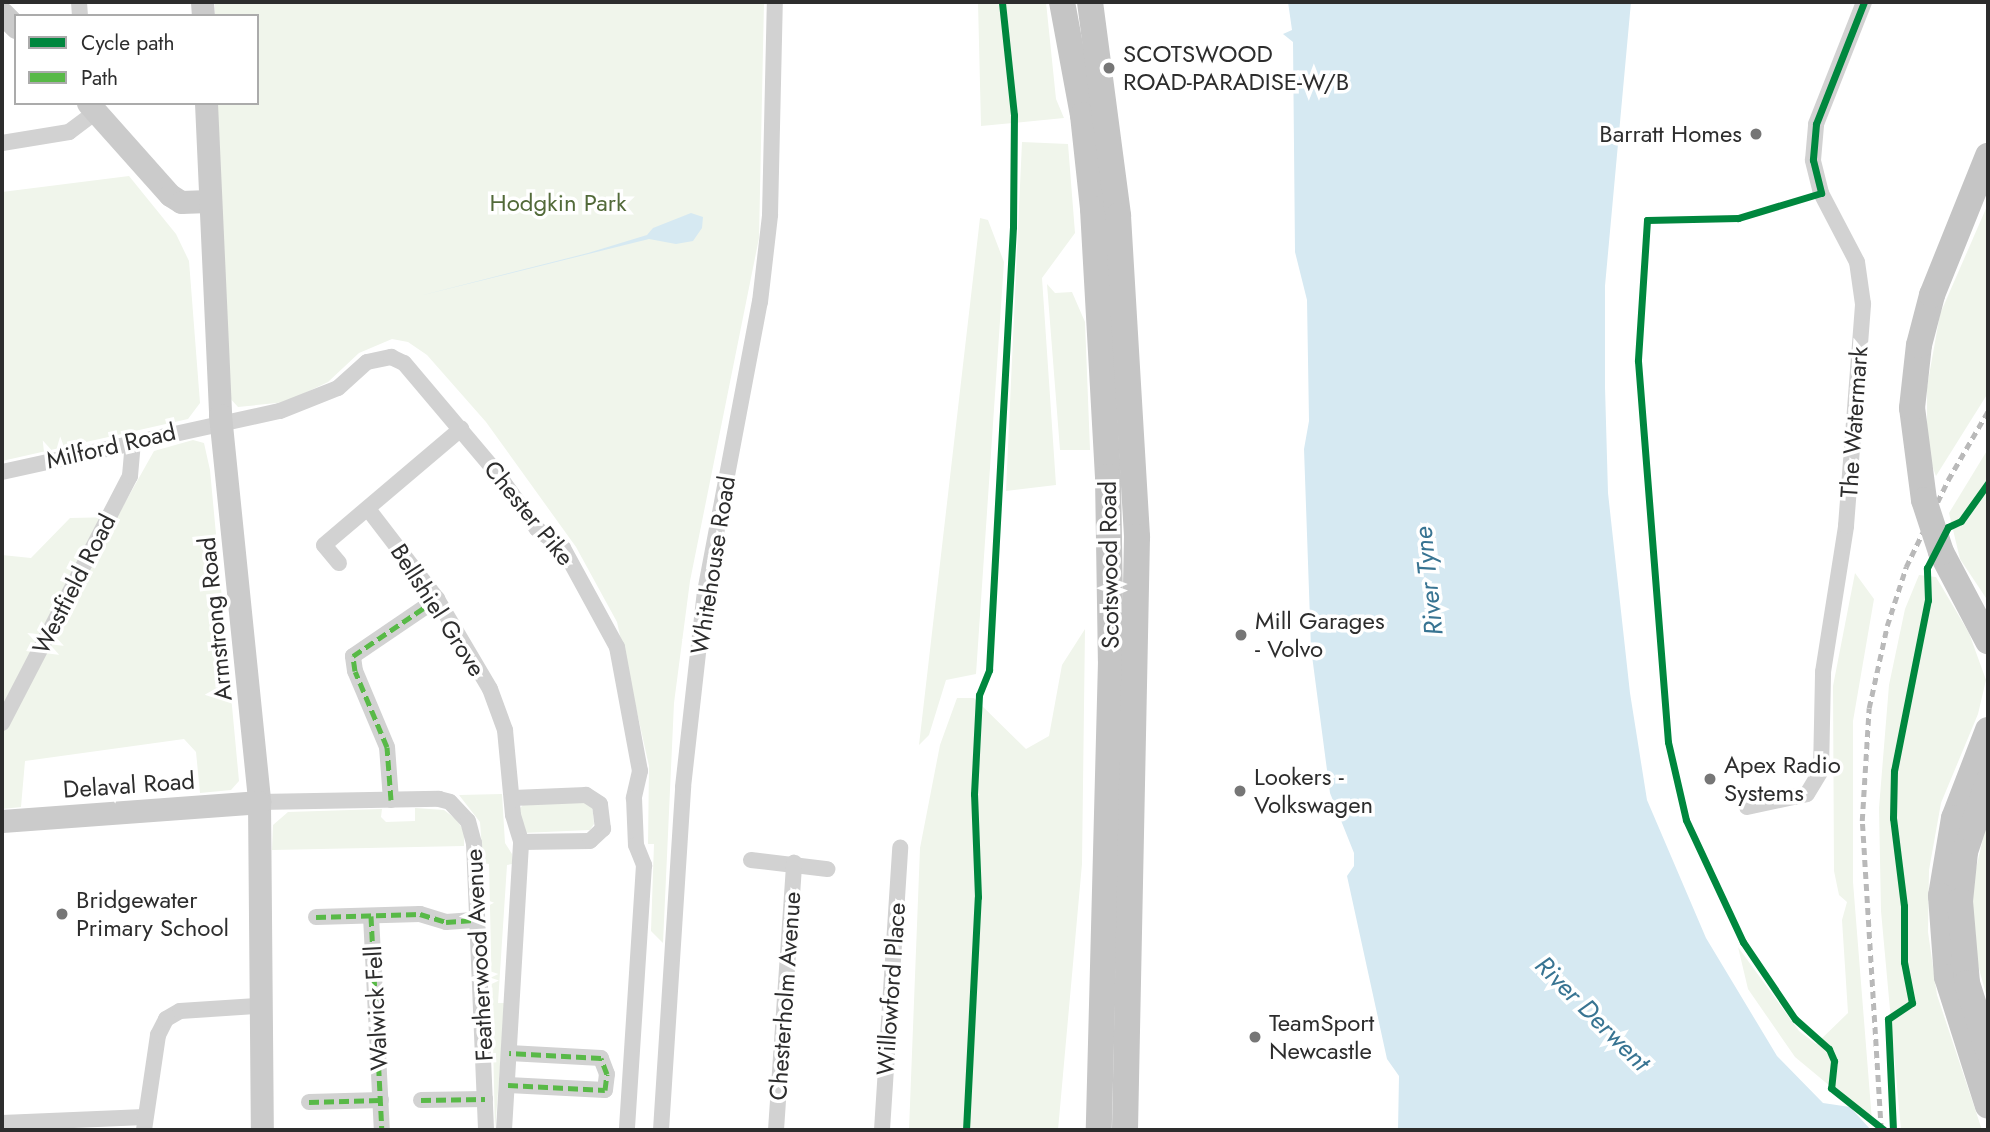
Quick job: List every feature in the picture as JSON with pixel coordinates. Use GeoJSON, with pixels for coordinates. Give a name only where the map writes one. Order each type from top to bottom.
{"type":"FeatureCollection","features":[{"type":"Feature","properties":{"kind":"main road","name":"Scotswood Road"},"geometry":{"type":"LineString","coordinates":[[1062,2],[1083,115],[1093,209],[1108,477],[1110,673],[1099,1130]]}},
{"type":"Feature","properties":{"kind":"main road","name":"Scotswood Road"},"geometry":{"type":"LineString","coordinates":[[1090,2],[1118,216],[1138,537],[1125,1130]]}},
{"type":"Feature","properties":{"kind":"main road"},"geometry":{"type":"LineString","coordinates":[[1988,156],[1933,295],[1919,345],[1912,408],[1924,500],[1941,552],[1988,641]]}},
{"type":"Feature","properties":{"kind":"main road"},"geometry":{"type":"LineString","coordinates":[[1963,596],[1988,619]]}},
{"type":"Feature","properties":{"kind":"main road"},"geometry":{"type":"LineString","coordinates":[[1988,730],[1954,818],[1941,924],[1953,1004],[1988,1106]]}},
{"type":"Feature","properties":{"kind":"main road"},"geometry":{"type":"LineString","coordinates":[[1988,782],[1965,852],[1960,901],[1967,983],[1988,1049]]}},
{"type":"Feature","properties":{"kind":"street","name":"Whitehouse Road"},"geometry":{"type":"LineString","coordinates":[[661,1130],[683,787],[705,592],[760,302],[770,215],[775,2]]}},
{"type":"Feature","properties":{"kind":"street","name":"The Watermark"},"geometry":{"type":"LineString","coordinates":[[1747,807],[1807,794],[1823,760],[1823,672],[1845,539],[1863,304],[1857,262],[1821,193],[1812,160],[1816,124],[1864,2]]}},
{"type":"Feature","properties":{"kind":"street","name":"Armstrong Road"},"geometry":{"type":"LineString","coordinates":[[206,105],[221,421],[259,802],[258,1006],[262,1130]]}},
{"type":"Feature","properties":{"kind":"street"},"geometry":{"type":"LineString","coordinates":[[2,143],[69,132],[92,108],[170,195],[181,202],[209,201]]}},
{"type":"Feature","properties":{"kind":"street","name":"Chester Pike"},"geometry":{"type":"LineString","coordinates":[[221,421],[281,411],[338,388],[367,362],[391,357],[404,363],[461,429],[537,529],[563,548],[617,647],[640,771],[634,798],[635,833],[644,865],[627,1130]]}},
{"type":"Feature","properties":{"kind":"street","name":"Milford Road"},"geometry":{"type":"LineString","coordinates":[[2,472],[221,421]]}},
{"type":"Feature","properties":{"kind":"street"},"geometry":{"type":"LineString","coordinates":[[339,564],[324,545],[461,429]]}},
{"type":"Feature","properties":{"kind":"street","name":"Westfield Road"},"geometry":{"type":"LineString","coordinates":[[2,723],[130,476],[133,441]]}},
{"type":"Feature","properties":{"kind":"street","name":"Bellshiel Grove"},"geometry":{"type":"LineString","coordinates":[[368,509],[437,599],[490,689],[505,730],[513,798]]}},
{"type":"Feature","properties":{"kind":"street"},"geometry":{"type":"LineString","coordinates":[[391,800],[387,747],[355,671],[353,656],[437,599]]}},
{"type":"Feature","properties":{"kind":"street","name":"Featherwood Avenue"},"geometry":{"type":"LineString","coordinates":[[504,1130],[521,842],[513,798],[586,794],[600,804],[603,828],[590,841],[521,842]]}},
{"type":"Feature","properties":{"kind":"street","name":"Featherwood Avenue"},"geometry":{"type":"LineString","coordinates":[[259,802],[439,799],[450,802],[468,821],[474,843],[486,1130]]}},
{"type":"Feature","properties":{"kind":"street","name":"Delaval Road"},"geometry":{"type":"LineString","coordinates":[[2,821],[259,802]]}},
{"type":"Feature","properties":{"kind":"street","name":"Willowford Place"},"geometry":{"type":"LineString","coordinates":[[882,1130],[900,848]]}},
{"type":"Feature","properties":{"kind":"street"},"geometry":{"type":"LineString","coordinates":[[751,860],[827,869]]}},
{"type":"Feature","properties":{"kind":"street","name":"Chesterholm Avenue"},"geometry":{"type":"LineString","coordinates":[[776,1130],[794,863]]}},
{"type":"Feature","properties":{"kind":"street","name":"Walwick Fell"},"geometry":{"type":"LineString","coordinates":[[316,917],[420,914],[446,922],[477,920]]}},
{"type":"Feature","properties":{"kind":"street","name":"Walwick Fell"},"geometry":{"type":"LineString","coordinates":[[371,916],[382,1130]]}},
{"type":"Feature","properties":{"kind":"street"},"geometry":{"type":"LineString","coordinates":[[2,1123],[144,1124],[158,1035],[166,1019],[180,1011],[258,1006]]}},
{"type":"Feature","properties":{"kind":"street","name":"Featherwood Avenue"},"geometry":{"type":"LineString","coordinates":[[508,1085],[605,1090],[607,1074],[601,1058],[509,1053]]}},
{"type":"Feature","properties":{"kind":"street"},"geometry":{"type":"LineString","coordinates":[[421,1100],[485,1099]]}},
{"type":"Feature","properties":{"kind":"street","name":"Walwick Fell"},"geometry":{"type":"LineString","coordinates":[[309,1102],[381,1100]]}},
{"type":"Feature","properties":{"kind":"green space","name":"Hodgkin Park"},"geometry":{"type":"Polygon","coordinates":[[[215,2],[764,2],[759,238],[690,581],[674,703],[663,943],[651,931],[654,844],[648,844],[649,766],[617,622],[576,547],[486,422],[427,355],[408,342],[392,339],[359,353],[328,382],[286,402],[238,407],[228,396],[217,105],[259,105],[259,14],[215,14],[215,2]]]}},
{"type":"Feature","properties":{"kind":"green space"},"geometry":{"type":"Polygon","coordinates":[[[978,2],[1046,2],[1056,99],[1064,118],[981,126],[978,2]]]}},
{"type":"Feature","properties":{"kind":"green space"},"geometry":{"type":"Polygon","coordinates":[[[1022,142],[1068,144],[1075,233],[1042,278],[1056,485],[1006,491],[1022,142]]]}},
{"type":"Feature","properties":{"kind":"green space"},"geometry":{"type":"Polygon","coordinates":[[[129,176],[176,234],[189,261],[200,403],[188,419],[2,461],[2,192],[129,176]]]}},
{"type":"Feature","properties":{"kind":"green space"},"geometry":{"type":"Polygon","coordinates":[[[1988,204],[1988,393],[1936,476],[1927,452],[1927,387],[1940,314],[1988,204]]]}},
{"type":"Feature","properties":{"kind":"green space"},"geometry":{"type":"Polygon","coordinates":[[[980,218],[988,220],[1004,262],[976,674],[946,680],[929,735],[919,745],[980,218]]]}},
{"type":"Feature","properties":{"kind":"green space"},"geometry":{"type":"Polygon","coordinates":[[[1047,284],[1055,293],[1072,292],[1085,322],[1090,450],[1060,450],[1047,284]]]}},
{"type":"Feature","properties":{"kind":"green space"},"geometry":{"type":"Polygon","coordinates":[[[193,440],[204,443],[210,470],[239,781],[231,790],[200,793],[196,752],[184,739],[25,761],[21,807],[2,809],[2,555],[31,558],[70,518],[117,517],[154,451],[193,440]]]}},
{"type":"Feature","properties":{"kind":"green space"},"geometry":{"type":"Polygon","coordinates":[[[1988,449],[1988,601],[1960,559],[1949,513],[1988,449]]]}},
{"type":"Feature","properties":{"kind":"green space"},"geometry":{"type":"Polygon","coordinates":[[[1855,573],[1874,599],[1853,721],[1853,882],[1872,1121],[1795,1057],[1748,989],[1738,947],[1799,1031],[1816,1044],[1848,1013],[1842,920],[1847,902],[1839,895],[1834,871],[1833,686],[1855,573]]]}},
{"type":"Feature","properties":{"kind":"green space"},"geometry":{"type":"Polygon","coordinates":[[[1919,575],[1936,577],[1969,633],[1986,680],[1978,714],[1941,803],[1929,870],[1928,932],[1937,995],[1982,1130],[1901,1130],[1881,911],[1879,808],[1889,685],[1905,609],[1919,575]]]}},
{"type":"Feature","properties":{"kind":"green space"},"geometry":{"type":"Polygon","coordinates":[[[1085,629],[1082,864],[1058,1130],[909,1130],[920,848],[940,745],[957,698],[974,698],[1026,749],[1049,736],[1062,665],[1085,629]]]}},
{"type":"Feature","properties":{"kind":"green space"},"geometry":{"type":"Polygon","coordinates":[[[502,794],[505,843],[512,854],[512,864],[507,865],[498,1003],[505,1003],[495,1130],[489,864],[483,863],[480,822],[459,795],[502,794]]]}},
{"type":"Feature","properties":{"kind":"green space"},"geometry":{"type":"Polygon","coordinates":[[[587,801],[592,804],[594,824],[590,830],[522,833],[518,810],[523,805],[587,801]]]}},
{"type":"Feature","properties":{"kind":"green space"},"geometry":{"type":"Polygon","coordinates":[[[415,808],[444,810],[456,819],[464,831],[464,846],[272,850],[273,825],[288,812],[382,809],[381,817],[386,822],[415,821],[415,808]]]}},
{"type":"Feature","properties":{"kind":"green space"},"geometry":{"type":"Polygon","coordinates":[[[1988,817],[1988,1001],[1976,958],[1971,890],[1988,817]]]}},
{"type":"Feature","properties":{"kind":"water"},"geometry":{"type":"Polygon","coordinates":[[[1288,2],[1631,2],[1605,286],[1605,387],[1608,493],[1630,693],[1647,800],[1706,938],[1777,1056],[1823,1103],[1850,1107],[1871,1130],[1398,1130],[1399,1076],[1387,1059],[1347,876],[1354,866],[1354,853],[1330,793],[1311,648],[1304,449],[1309,421],[1307,300],[1295,252],[1293,42],[1283,34],[1292,30],[1288,2]]]}},
{"type":"Feature","properties":{"kind":"water"},"geometry":{"type":"Polygon","coordinates":[[[691,213],[703,217],[702,228],[693,241],[676,244],[649,239],[419,296],[588,253],[647,235],[653,228],[691,213]]]}},
{"type":"Feature","properties":{"kind":"railway"},"geometry":{"type":"LineString","coordinates":[[1881,1130],[1862,821],[1869,708],[1887,626],[1906,567],[1948,480],[1988,411]]}},
{"type":"Feature","properties":{"kind":"marked path"},"geometry":{"type":"LineString","coordinates":[[391,800],[387,747],[355,671],[353,656],[437,599]]}},
{"type":"Feature","properties":{"kind":"marked path"},"geometry":{"type":"LineString","coordinates":[[316,917],[420,914],[446,922],[477,920]]}},
{"type":"Feature","properties":{"kind":"marked path"},"geometry":{"type":"LineString","coordinates":[[371,916],[382,1130]]}},
{"type":"Feature","properties":{"kind":"marked path"},"geometry":{"type":"LineString","coordinates":[[508,1085],[605,1090],[607,1074],[601,1058],[509,1053]]}},
{"type":"Feature","properties":{"kind":"marked path"},"geometry":{"type":"LineString","coordinates":[[421,1100],[485,1099]]}},
{"type":"Feature","properties":{"kind":"marked path"},"geometry":{"type":"LineString","coordinates":[[309,1102],[381,1100]]}},
{"type":"Feature","properties":{"kind":"cycle path"},"geometry":{"type":"LineString","coordinates":[[966,1130],[978,897],[974,794],[979,695],[989,670],[1013,227],[1014,115],[1002,2]]}},
{"type":"Feature","properties":{"kind":"cycle path"},"geometry":{"type":"LineString","coordinates":[[1864,2],[1816,124],[1813,160],[1821,193],[1738,218],[1647,220],[1638,361],[1668,742],[1686,820],[1743,942],[1795,1019],[1829,1049],[1834,1061],[1831,1088],[1884,1130]]}},
{"type":"Feature","properties":{"kind":"cycle path"},"geometry":{"type":"LineString","coordinates":[[1893,1130],[1888,1019],[1912,1003],[1904,962],[1904,906],[1893,818],[1894,771],[1928,600],[1927,568],[1948,527],[1961,521],[1988,483]]}},
{"type":"Feature","properties":{"kind":"place","name":"SCOTSWOOD ROAD-PARADISE-W/B"},"geometry":{"type":"Point","coordinates":[1109,68]}},
{"type":"Feature","properties":{"kind":"place","name":"Barratt Homes"},"geometry":{"type":"Point","coordinates":[1756,134]}},
{"type":"Feature","properties":{"kind":"place","name":"Mill Garages - Volvo"},"geometry":{"type":"Point","coordinates":[1241,635]}},
{"type":"Feature","properties":{"kind":"place","name":"Apex Radio Systems"},"geometry":{"type":"Point","coordinates":[1710,779]}},
{"type":"Feature","properties":{"kind":"place","name":"Lookers - Volkswagen"},"geometry":{"type":"Point","coordinates":[1240,791]}},
{"type":"Feature","properties":{"kind":"place","name":"Bridgewater Primary School"},"geometry":{"type":"Point","coordinates":[62,914]}},
{"type":"Feature","properties":{"kind":"place","name":"TeamSport Newcastle"},"geometry":{"type":"Point","coordinates":[1255,1037]}},
{"type":"Feature","properties":{"kind":"water label","name":"River Tyne"},"geometry":{"type":"Point","coordinates":[1429,581]}},
{"type":"Feature","properties":{"kind":"water label","name":"River Derwent"},"geometry":{"type":"Point","coordinates":[1592,1014]}}]}
